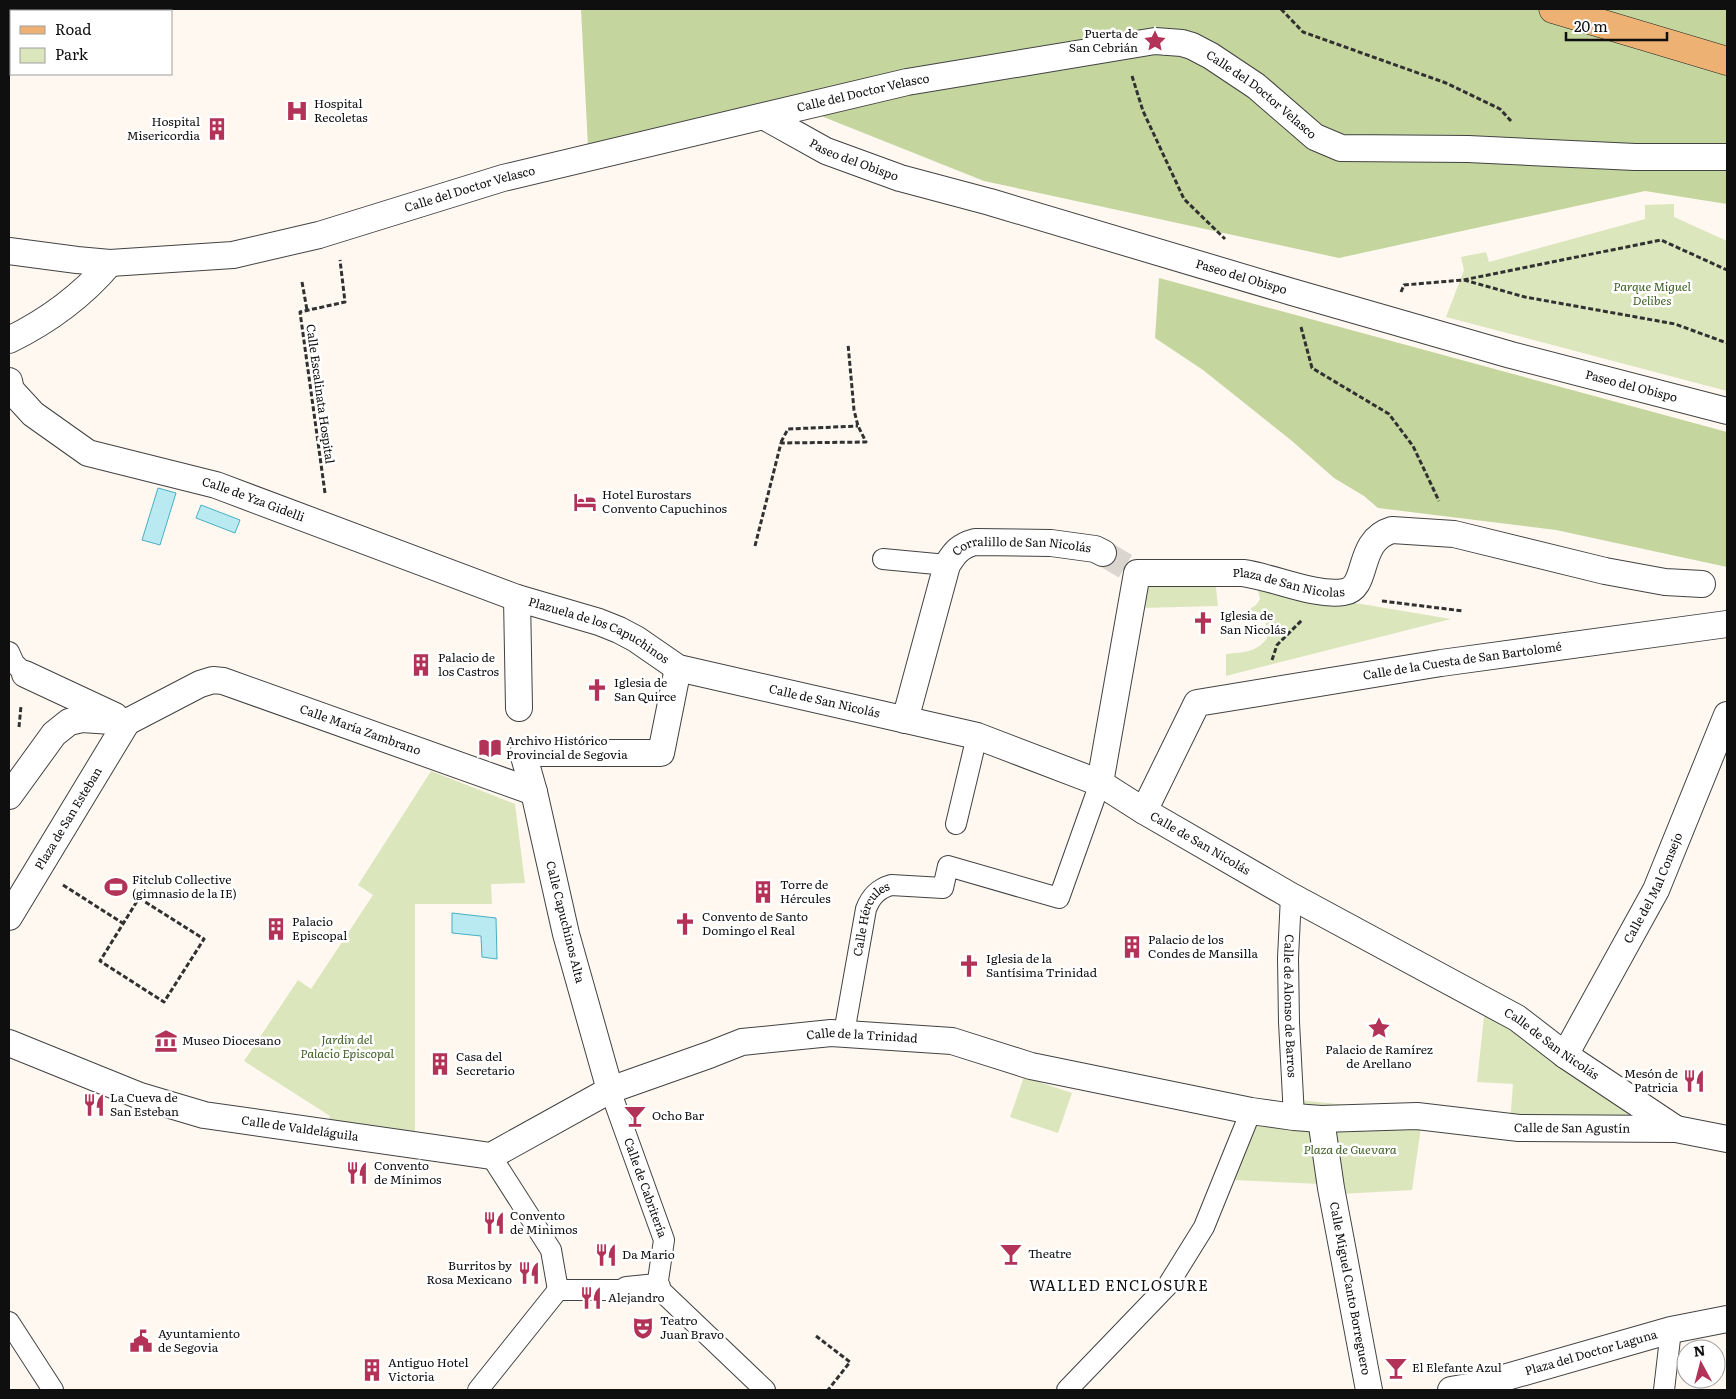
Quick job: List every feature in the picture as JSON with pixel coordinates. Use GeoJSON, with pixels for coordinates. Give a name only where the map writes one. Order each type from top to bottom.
{"type":"FeatureCollection","features":[{"type":"Feature","properties":{"kind":"main road"},"geometry":{"type":"LineString","coordinates":[[1553,9],[1727,61]]}},
{"type":"Feature","properties":{"kind":"street","name":"Calle del Doctor Velasco"},"geometry":{"type":"LineString","coordinates":[[9,251],[110,263],[233,255],[291,242],[503,178],[907,82],[1155,41],[1169,41],[1192,46],[1211,56],[1256,86],[1315,137],[1341,148],[1468,149],[1635,157],[1727,157]]}},
{"type":"Feature","properties":{"kind":"street","name":"Paseo del Obispo"},"geometry":{"type":"LineString","coordinates":[[765,116],[784,129],[826,151],[900,178],[990,202],[1511,355],[1727,411]]}},
{"type":"Feature","properties":{"kind":"street"},"geometry":{"type":"LineString","coordinates":[[9,340],[52,316],[75,298],[110,263]]}},
{"type":"Feature","properties":{"kind":"street","name":"Calle de Yza Gidelli"},"geometry":{"type":"LineString","coordinates":[[9,381],[11,390],[33,414],[88,453],[216,485],[517,598]]}},
{"type":"Feature","properties":{"kind":"street","name":"Plaza de San Nicolas"},"geometry":{"type":"LineString","coordinates":[[1100,783],[1133,571],[1243,573],[1258,575],[1316,591],[1336,593],[1352,590],[1360,575],[1368,549],[1374,539],[1383,532],[1392,530],[1454,534],[1605,571],[1665,582],[1702,584]]}},
{"type":"Feature","properties":{"kind":"street","name":"Corralillo de San Nicolás"},"geometry":{"type":"LineString","coordinates":[[905,720],[947,565],[955,552],[964,545],[975,542],[1051,543],[1095,549],[1103,553]]}},
{"type":"Feature","properties":{"kind":"street","name":"Corralillo de San Nicolás"},"geometry":{"type":"LineString","coordinates":[[883,559],[947,565]]}},
{"type":"Feature","properties":{"kind":"street"},"geometry":{"type":"LineString","coordinates":[[517,598],[519,708]]}},
{"type":"Feature","properties":{"kind":"street","name":"Plazuela de los Capuchinos"},"geometry":{"type":"LineString","coordinates":[[517,598],[599,622],[618,630],[678,668]]}},
{"type":"Feature","properties":{"kind":"street","name":"Calle de la Cuesta de San Bartolomé"},"geometry":{"type":"LineString","coordinates":[[1144,811],[1197,703],[1442,664],[1727,624]]}},
{"type":"Feature","properties":{"kind":"street"},"geometry":{"type":"LineString","coordinates":[[9,652],[14,663],[25,674],[127,722]]}},
{"type":"Feature","properties":{"kind":"street","name":"Calle de San Nicolás"},"geometry":{"type":"LineString","coordinates":[[678,668],[978,736],[1100,783],[1144,811],[1291,896],[1518,1018],[1565,1055],[1676,1129]]}},
{"type":"Feature","properties":{"kind":"street","name":"Calle Capuchinos Alta"},"geometry":{"type":"LineString","coordinates":[[610,1090],[566,934],[534,792],[523,753],[661,753],[678,668]]}},
{"type":"Feature","properties":{"kind":"street","name":"Calle María Zambrano"},"geometry":{"type":"LineString","coordinates":[[127,722],[200,684],[213,680],[223,681],[534,792]]}},
{"type":"Feature","properties":{"kind":"street"},"geometry":{"type":"LineString","coordinates":[[9,796],[58,729],[69,722],[82,719],[127,722]]}},
{"type":"Feature","properties":{"kind":"street","name":"Plaza de San Esteban"},"geometry":{"type":"LineString","coordinates":[[9,917],[127,722]]}},
{"type":"Feature","properties":{"kind":"street","name":"Calle del Mal Consejo"},"geometry":{"type":"LineString","coordinates":[[1565,1055],[1656,890],[1726,723]]}},
{"type":"Feature","properties":{"kind":"street"},"geometry":{"type":"LineString","coordinates":[[956,824],[978,736]]}},
{"type":"Feature","properties":{"kind":"street","name":"Calle Hércules"},"geometry":{"type":"LineString","coordinates":[[844,1033],[866,909],[868,902],[877,891],[891,885],[944,888],[948,866],[1059,898],[1100,783]]}},
{"type":"Feature","properties":{"kind":"street","name":"Calle de Alonso de Barros"},"geometry":{"type":"LineString","coordinates":[[1291,896],[1288,958],[1294,1117]]}},
{"type":"Feature","properties":{"kind":"street","name":"Calle de la Trinidad"},"geometry":{"type":"LineString","coordinates":[[490,1156],[610,1090],[742,1042],[831,1033],[952,1041],[1031,1066],[1251,1111]]}},
{"type":"Feature","properties":{"kind":"street","name":"Calle de Valdeláguila"},"geometry":{"type":"LineString","coordinates":[[9,1043],[140,1096],[204,1115],[490,1156]]}},
{"type":"Feature","properties":{"kind":"street","name":"Calle de Cabritería"},"geometry":{"type":"LineString","coordinates":[[610,1090],[664,1240],[657,1287]]}},
{"type":"Feature","properties":{"kind":"street"},"geometry":{"type":"LineString","coordinates":[[1067,1390],[1168,1285],[1204,1227],[1251,1111],[1321,1119]]}},
{"type":"Feature","properties":{"kind":"street","name":"Calle de San Agustín"},"geometry":{"type":"LineString","coordinates":[[1321,1119],[1418,1116],[1519,1128],[1676,1129],[1727,1139]]}},
{"type":"Feature","properties":{"kind":"street","name":"Calle Miguel Canto Borreguero"},"geometry":{"type":"LineString","coordinates":[[1321,1119],[1331,1188],[1369,1390]]}},
{"type":"Feature","properties":{"kind":"street"},"geometry":{"type":"LineString","coordinates":[[478,1390],[558,1290],[551,1250],[490,1156]]}},
{"type":"Feature","properties":{"kind":"street"},"geometry":{"type":"LineString","coordinates":[[558,1290],[627,1290],[657,1287],[765,1390]]}},
{"type":"Feature","properties":{"kind":"street"},"geometry":{"type":"LineString","coordinates":[[1671,1330],[1727,1319]]}},
{"type":"Feature","properties":{"kind":"street"},"geometry":{"type":"LineString","coordinates":[[9,1322],[53,1390]]}},
{"type":"Feature","properties":{"kind":"street","name":"Plaza del Doctor Laguna"},"geometry":{"type":"LineString","coordinates":[[1451,1390],[1479,1385],[1671,1330],[1664,1390]]}},
{"type":"Feature","properties":{"kind":"path"},"geometry":{"type":"LineString","coordinates":[[1282,9],[1303,32],[1446,82],[1500,109],[1513,123],[1519,151]]}},
{"type":"Feature","properties":{"kind":"path"},"geometry":{"type":"LineString","coordinates":[[1143,111],[1184,200],[1234,247],[1228,272]]}},
{"type":"Feature","properties":{"kind":"path"},"geometry":{"type":"LineString","coordinates":[[1390,320],[1404,285],[1463,280],[1661,240],[1727,270]]}},
{"type":"Feature","properties":{"kind":"path","name":"Calle Escalinata Hospital"},"geometry":{"type":"LineString","coordinates":[[330,528],[300,312],[345,302],[341,267]]}},
{"type":"Feature","properties":{"kind":"path"},"geometry":{"type":"LineString","coordinates":[[1463,280],[1525,297],[1674,324],[1727,344]]}},
{"type":"Feature","properties":{"kind":"path"},"geometry":{"type":"LineString","coordinates":[[302,282],[307,310]]}},
{"type":"Feature","properties":{"kind":"path"},"geometry":{"type":"LineString","coordinates":[[1292,292],[1312,368],[1389,414],[1414,446],[1454,534]]}},
{"type":"Feature","properties":{"kind":"path"},"geometry":{"type":"LineString","coordinates":[[781,442],[866,442],[858,426],[854,410],[848,344]]}},
{"type":"Feature","properties":{"kind":"path"},"geometry":{"type":"LineString","coordinates":[[756,546],[781,442],[788,429],[858,426]]}},
{"type":"Feature","properties":{"kind":"path"},"geometry":{"type":"LineString","coordinates":[[1352,590],[1373,599],[1393,603],[1463,611]]}},
{"type":"Feature","properties":{"kind":"path"},"geometry":{"type":"LineString","coordinates":[[19,730],[25,674]]}},
{"type":"Feature","properties":{"kind":"path"},"geometry":{"type":"LineString","coordinates":[[63,885],[124,924]]}},
{"type":"Feature","properties":{"kind":"path"},"geometry":{"type":"LineString","coordinates":[[139,898],[204,939],[164,1002],[100,961],[124,924],[139,898]]}},
{"type":"Feature","properties":{"kind":"path"},"geometry":{"type":"LineString","coordinates":[[816,1336],[850,1362],[828,1390]]}},
{"type":"Feature","properties":{"kind":"green space"},"geometry":{"type":"Polygon","coordinates":[[[581,9],[1727,9],[1727,204],[1645,191],[1339,258],[984,181],[796,106],[588,147],[581,9]]]}},
{"type":"Feature","properties":{"kind":"green space","name":"Parque Miguel Delibes"},"geometry":{"type":"Polygon","coordinates":[[[1674,204],[1674,217],[1727,241],[1727,391],[1446,317],[1464,270],[1461,257],[1486,252],[1489,262],[1645,219],[1645,205],[1674,204]]]}},
{"type":"Feature","properties":{"kind":"green space"},"geometry":{"type":"Polygon","coordinates":[[[1159,278],[1727,432],[1727,567],[1556,530],[1378,508],[1364,496],[1334,478],[1292,441],[1203,370],[1155,338],[1159,278]]]}},
{"type":"Feature","properties":{"kind":"green space"},"geometry":{"type":"Polygon","coordinates":[[[1215,579],[1218,606],[1140,608],[1144,584],[1215,579]]]}},
{"type":"Feature","properties":{"kind":"green space"},"geometry":{"type":"Polygon","coordinates":[[[1254,586],[1451,619],[1226,676],[1226,654],[1254,649],[1267,638],[1265,617],[1258,612],[1248,610],[1256,605],[1260,599],[1258,591],[1254,586]]]}},
{"type":"Feature","properties":{"kind":"green space","name":"Jardín del Palacio Episcopal"},"geometry":{"type":"Polygon","coordinates":[[[431,771],[515,804],[525,883],[491,884],[492,904],[415,904],[415,1132],[328,1121],[330,1116],[244,1061],[298,980],[311,989],[373,895],[358,885],[431,771]]]}},
{"type":"Feature","properties":{"kind":"green space"},"geometry":{"type":"Polygon","coordinates":[[[1485,1007],[1558,1053],[1632,1118],[1510,1123],[1513,1084],[1477,1082],[1485,1007]]]}},
{"type":"Feature","properties":{"kind":"green space"},"geometry":{"type":"Polygon","coordinates":[[[1024,1077],[1072,1093],[1058,1133],[1010,1117],[1024,1077]]]}},
{"type":"Feature","properties":{"kind":"green space","name":"Plaza de Guevara"},"geometry":{"type":"Polygon","coordinates":[[[1299,1100],[1423,1113],[1412,1190],[1341,1194],[1320,1184],[1232,1180],[1241,1117],[1287,1106],[1299,1100]]]}},
{"type":"Feature","properties":{"kind":"water"},"geometry":{"type":"Polygon","coordinates":[[[158,488],[176,493],[160,545],[142,540],[158,488]]]}},
{"type":"Feature","properties":{"kind":"water"},"geometry":{"type":"Polygon","coordinates":[[[201,505],[240,520],[235,533],[196,518],[201,505]]]}},
{"type":"Feature","properties":{"kind":"water"},"geometry":{"type":"Polygon","coordinates":[[[452,913],[496,918],[497,959],[482,957],[481,936],[452,933],[452,913]]]}},
{"type":"Feature","properties":{"kind":"tunnel"},"geometry":{"type":"LineString","coordinates":[[1103,553],[1130,569]]}},
{"type":"Feature","properties":{"kind":"place","name":"Puerta de San Cebrián"},"geometry":{"type":"Point","coordinates":[1155,41]}},
{"type":"Feature","properties":{"kind":"place","name":"Hospital Recoletas"},"geometry":{"type":"Point","coordinates":[297,111]}},
{"type":"Feature","properties":{"kind":"place","name":"Hospital Misericordia"},"geometry":{"type":"Point","coordinates":[217,129]}},
{"type":"Feature","properties":{"kind":"place","name":"Hotel Eurostars Convento Capuchinos"},"geometry":{"type":"Point","coordinates":[585,502]}},
{"type":"Feature","properties":{"kind":"place","name":"Iglesia de San Nicolás"},"geometry":{"type":"Point","coordinates":[1203,623]}},
{"type":"Feature","properties":{"kind":"place","name":"Palacio de los Castros"},"geometry":{"type":"Point","coordinates":[421,665]}},
{"type":"Feature","properties":{"kind":"place","name":"Iglesia de San Quirce"},"geometry":{"type":"Point","coordinates":[597,690]}},
{"type":"Feature","properties":{"kind":"place","name":"Archivo Histórico Provincial de Segovia"},"geometry":{"type":"Point","coordinates":[490,748]}},
{"type":"Feature","properties":{"kind":"place","name":"Fitclub Collective (gimnasio de la IE)"},"geometry":{"type":"Point","coordinates":[116,887]}},
{"type":"Feature","properties":{"kind":"place","name":"Torre de Hércules"},"geometry":{"type":"Point","coordinates":[763,892]}},
{"type":"Feature","properties":{"kind":"place","name":"Convento de Santo Domingo el Real"},"geometry":{"type":"Point","coordinates":[685,924]}},
{"type":"Feature","properties":{"kind":"place","name":"Palacio Episcopal"},"geometry":{"type":"Point","coordinates":[276,929]}},
{"type":"Feature","properties":{"kind":"place","name":"Palacio de los Condes de Mansilla"},"geometry":{"type":"Point","coordinates":[1132,947]}},
{"type":"Feature","properties":{"kind":"place","name":"Iglesia de la Santísima Trinidad"},"geometry":{"type":"Point","coordinates":[969,966]}},
{"type":"Feature","properties":{"kind":"place","name":"Palacio de Ramírez de Arellano"},"geometry":{"type":"Point","coordinates":[1379,1028]}},
{"type":"Feature","properties":{"kind":"place","name":"Museo Diocesano"},"geometry":{"type":"Point","coordinates":[166,1041]}},
{"type":"Feature","properties":{"kind":"place","name":"Casa del Secretario"},"geometry":{"type":"Point","coordinates":[440,1064]}},
{"type":"Feature","properties":{"kind":"place","name":"Mesón de Patricia"},"geometry":{"type":"Point","coordinates":[1694,1081]}},
{"type":"Feature","properties":{"kind":"place","name":"La Cueva de San Esteban"},"geometry":{"type":"Point","coordinates":[94,1105]}},
{"type":"Feature","properties":{"kind":"place","name":"Ocho Bar"},"geometry":{"type":"Point","coordinates":[635,1116]}},
{"type":"Feature","properties":{"kind":"place","name":"Convento de Mínimos"},"geometry":{"type":"Point","coordinates":[357,1173]}},
{"type":"Feature","properties":{"kind":"place","name":"Convento de Minimos"},"geometry":{"type":"Point","coordinates":[494,1223]}},
{"type":"Feature","properties":{"kind":"place","name":"Theatre"},"geometry":{"type":"Point","coordinates":[1011,1254]}},
{"type":"Feature","properties":{"kind":"place","name":"Da Mario"},"geometry":{"type":"Point","coordinates":[606,1255]}},
{"type":"Feature","properties":{"kind":"place","name":"Burritos by Rosa Mexicano"},"geometry":{"type":"Point","coordinates":[529,1273]}},
{"type":"Feature","properties":{"kind":"place","name":"Alejandro"},"geometry":{"type":"Point","coordinates":[591,1298]}},
{"type":"Feature","properties":{"kind":"place","name":"Teatro Juan Bravo"},"geometry":{"type":"Point","coordinates":[643,1328]}},
{"type":"Feature","properties":{"kind":"place","name":"Ayuntamiento de Segovia"},"geometry":{"type":"Point","coordinates":[141,1341]}},
{"type":"Feature","properties":{"kind":"place","name":"El Elefante Azul"},"geometry":{"type":"Point","coordinates":[1396,1368]}},
{"type":"Feature","properties":{"kind":"place","name":"Antiguo Hotel Victoria"},"geometry":{"type":"Point","coordinates":[372,1370]}},
{"type":"Feature","properties":{"kind":"district","name":"WALLED ENCLOSURE"},"geometry":{"type":"Point","coordinates":[1119,1286]}}]}
